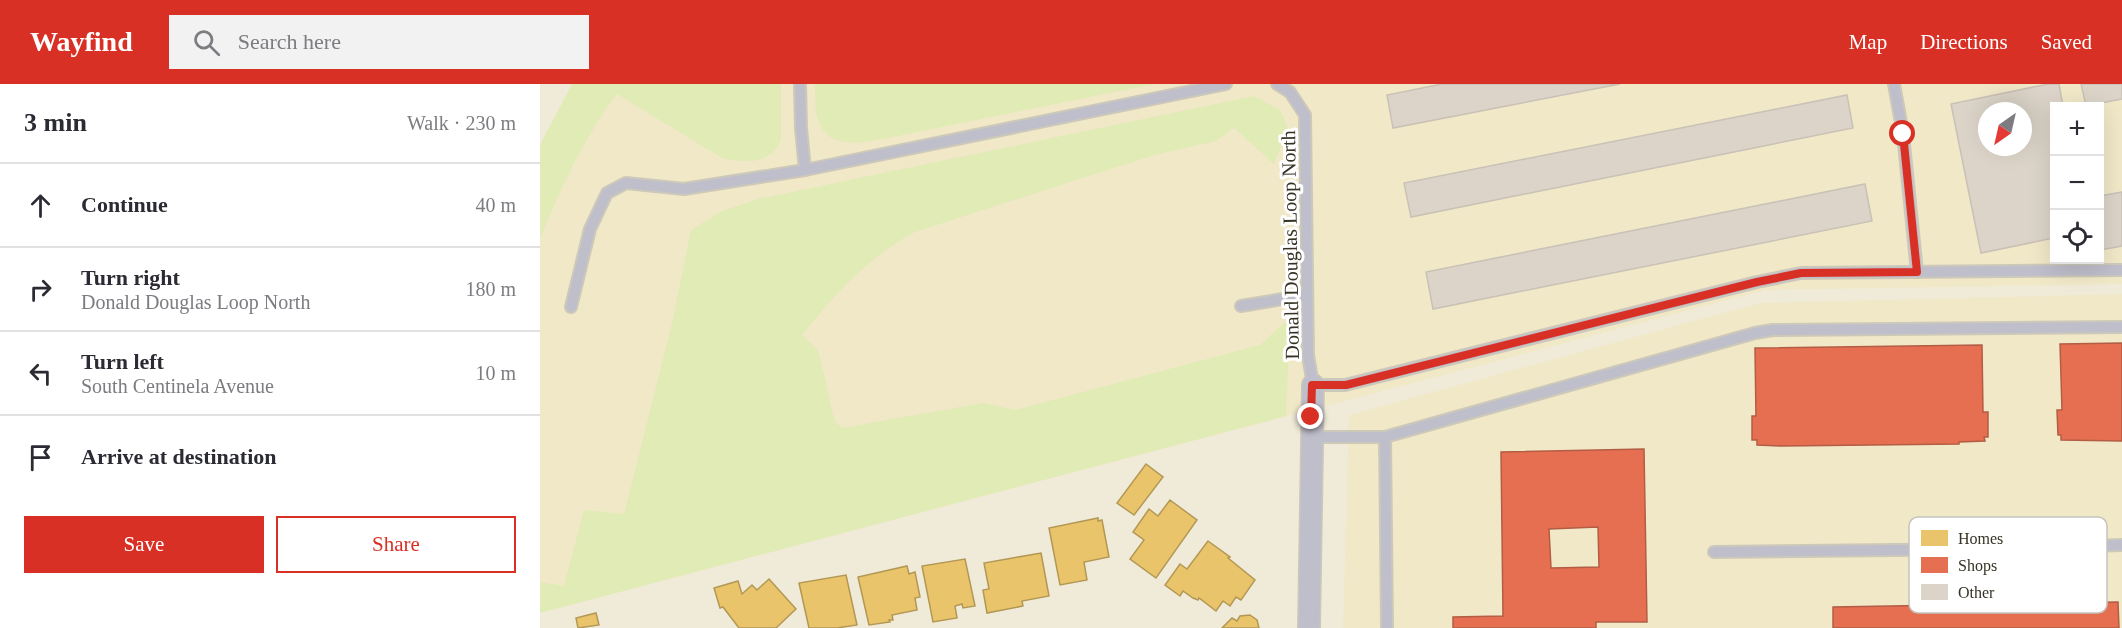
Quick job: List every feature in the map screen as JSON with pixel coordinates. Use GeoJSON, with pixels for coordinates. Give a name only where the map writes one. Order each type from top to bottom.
{"type":"FeatureCollection","features":[{"type":"Feature","properties":{"kind":"street"},"geometry":{"type":"LineString","coordinates":[[1309,628],[1312,385]]}},
{"type":"Feature","properties":{"kind":"lane"},"geometry":{"type":"LineString","coordinates":[[800,84],[805,170]]}},
{"type":"Feature","properties":{"kind":"lane"},"geometry":{"type":"LineString","coordinates":[[571,307],[590,229],[607,193],[626,183],[684,189],[805,170],[1226,84]]}},
{"type":"Feature","properties":{"kind":"lane","name":"Donald Douglas Loop North"},"geometry":{"type":"LineString","coordinates":[[1277,84],[1290,92],[1305,115],[1308,355],[1312,385],[1346,385],[1801,273],[2122,270]]}},
{"type":"Feature","properties":{"kind":"lane"},"geometry":{"type":"LineString","coordinates":[[1894,84],[1903,134],[1917,272]]}},
{"type":"Feature","properties":{"kind":"lane"},"geometry":{"type":"LineString","coordinates":[[1241,306],[1307,295]]}},
{"type":"Feature","properties":{"kind":"lane"},"geometry":{"type":"LineString","coordinates":[[1312,437],[1385,437],[1755,333],[1773,330],[2122,327]]}},
{"type":"Feature","properties":{"kind":"lane"},"geometry":{"type":"LineString","coordinates":[[1385,437],[1387,628]]}},
{"type":"Feature","properties":{"kind":"lane"},"geometry":{"type":"LineString","coordinates":[[2107,546],[2122,545]]}},
{"type":"Feature","properties":{"kind":"lane"},"geometry":{"type":"LineString","coordinates":[[1714,552],[1909,551]]}},
{"type":"Feature","properties":{"kind":"shaded area"},"geometry":{"type":"Polygon","coordinates":[[[572,84],[2122,84],[2122,284],[1766,290],[540,613],[540,145],[572,84]]]}},
{"type":"Feature","properties":{"kind":"shaded area"},"geometry":{"type":"Polygon","coordinates":[[[2122,294],[2122,628],[1343,628],[1349,415],[1760,303],[2122,294]]]}},
{"type":"Feature","properties":{"kind":"green space"},"geometry":{"type":"Polygon","coordinates":[[[572,84],[781,84],[781,139],[771,154],[764,158],[740,161],[722,158],[617,94],[594,128],[574,164],[540,239],[540,145],[572,84]]]}},
{"type":"Feature","properties":{"kind":"green space"},"geometry":{"type":"Polygon","coordinates":[[[815,84],[1154,84],[855,143],[835,139],[827,134],[820,125],[816,112],[815,84]]]}},
{"type":"Feature","properties":{"kind":"green space"},"geometry":{"type":"Polygon","coordinates":[[[1254,96],[1280,110],[1288,128],[1274,164],[1234,128],[1216,141],[1154,155],[915,232],[867,265],[827,305],[802,335],[818,350],[835,422],[842,428],[983,403],[1015,410],[1260,345],[1290,317],[1286,416],[540,613],[540,582],[564,586],[584,510],[624,514],[671,328],[691,230],[722,211],[758,199],[1254,96]]]}},
{"type":"Feature","properties":{"kind":"building: Homes"},"geometry":{"type":"Polygon","coordinates":[[[1146,464],[1163,477],[1134,515],[1117,503],[1146,464]]]}},
{"type":"Feature","properties":{"kind":"building: Homes"},"geometry":{"type":"Polygon","coordinates":[[[1170,500],[1197,520],[1156,578],[1130,559],[1144,540],[1133,532],[1149,509],[1158,516],[1170,500]]]}},
{"type":"Feature","properties":{"kind":"building: Homes"},"geometry":{"type":"Polygon","coordinates":[[[1098,518],[1098,521],[1102,520],[1109,557],[1084,562],[1087,580],[1060,585],[1049,528],[1098,518]]]}},
{"type":"Feature","properties":{"kind":"building: Homes"},"geometry":{"type":"Polygon","coordinates":[[[1208,541],[1255,580],[1241,600],[1236,597],[1230,606],[1223,601],[1216,611],[1199,598],[1198,600],[1193,598],[1183,591],[1180,596],[1165,585],[1180,564],[1187,569],[1208,541]]]}},
{"type":"Feature","properties":{"kind":"building: Homes"},"geometry":{"type":"Polygon","coordinates":[[[1041,553],[1049,596],[1022,601],[1023,606],[987,613],[983,590],[989,589],[984,563],[1041,553]]]}},
{"type":"Feature","properties":{"kind":"building: Homes"},"geometry":{"type":"Polygon","coordinates":[[[965,559],[975,606],[963,608],[962,604],[955,606],[957,618],[933,622],[922,566],[965,559]]]}},
{"type":"Feature","properties":{"kind":"building: Homes"},"geometry":{"type":"Polygon","coordinates":[[[907,566],[909,574],[915,572],[920,597],[915,598],[917,610],[892,615],[893,620],[889,620],[890,622],[869,625],[858,577],[907,566]]]}},
{"type":"Feature","properties":{"kind":"building: Homes"},"geometry":{"type":"Polygon","coordinates":[[[846,575],[857,625],[809,628],[799,583],[846,575]]]}},
{"type":"Feature","properties":{"kind":"building: Homes"},"geometry":{"type":"Polygon","coordinates":[[[769,579],[796,609],[776,628],[739,628],[723,607],[720,608],[714,588],[738,581],[742,594],[752,585],[757,590],[769,579]]]}},
{"type":"Feature","properties":{"kind":"building: Homes"},"geometry":{"type":"Polygon","coordinates":[[[596,613],[599,625],[578,628],[576,618],[596,613]]]}},
{"type":"Feature","properties":{"kind":"building: Homes"},"geometry":{"type":"Polygon","coordinates":[[[1250,615],[1257,620],[1259,628],[1222,628],[1232,618],[1237,621],[1240,616],[1250,615]]]}},
{"type":"Feature","properties":{"kind":"building: Shops"},"geometry":{"type":"Polygon","coordinates":[[[2122,343],[2122,441],[2061,440],[2061,435],[2058,435],[2057,410],[2062,410],[2060,344],[2122,343]]]}},
{"type":"Feature","properties":{"kind":"building: Shops"},"geometry":{"type":"Polygon","coordinates":[[[1982,345],[1983,412],[1988,412],[1988,437],[1984,437],[1985,441],[1959,442],[1959,444],[1781,446],[1757,445],[1757,440],[1752,440],[1752,416],[1756,416],[1755,348],[1982,345]]]}},
{"type":"Feature","properties":{"kind":"building: Shops"},"geometry":{"type":"Polygon","coordinates":[[[1644,449],[1647,622],[1596,622],[1596,628],[1453,628],[1453,617],[1503,616],[1501,452],[1644,449]],[[1598,527],[1549,529],[1551,568],[1599,567],[1598,527]]]}},
{"type":"Feature","properties":{"kind":"building: Shops"},"geometry":{"type":"Polygon","coordinates":[[[2107,602],[2118,602],[2119,628],[1833,628],[1833,607],[1909,606],[1909,613],[2107,613],[2107,602]]]}},
{"type":"Feature","properties":{"kind":"building: Other"},"geometry":{"type":"Polygon","coordinates":[[[1442,84],[1620,84],[1393,128],[1387,95],[1442,84]]]}},
{"type":"Feature","properties":{"kind":"building: Other"},"geometry":{"type":"Polygon","coordinates":[[[2048,84],[2059,84],[2062,102],[2050,102],[2050,239],[1981,253],[1951,104],[2048,84]]]}},
{"type":"Feature","properties":{"kind":"building: Other"},"geometry":{"type":"Polygon","coordinates":[[[2081,84],[2122,84],[2122,99],[2104,102],[2085,102],[2081,84]]]}},
{"type":"Feature","properties":{"kind":"building: Other"},"geometry":{"type":"Polygon","coordinates":[[[1847,95],[1853,128],[1411,217],[1404,183],[1847,95]]]}},
{"type":"Feature","properties":{"kind":"building: Other"},"geometry":{"type":"Polygon","coordinates":[[[1865,184],[1872,221],[1433,309],[1426,272],[1865,184]]]}},
{"type":"Feature","properties":{"kind":"building: Other"},"geometry":{"type":"Polygon","coordinates":[[[2122,192],[2122,246],[2104,249],[2104,210],[2104,195],[2122,192]]]}},
{"type":"Feature","properties":{"kind":"route"},"geometry":{"type":"LineString","coordinates":[[1311,417],[1312,385],[1346,385],[1801,273],[1917,272],[1903,134]]}}]}
